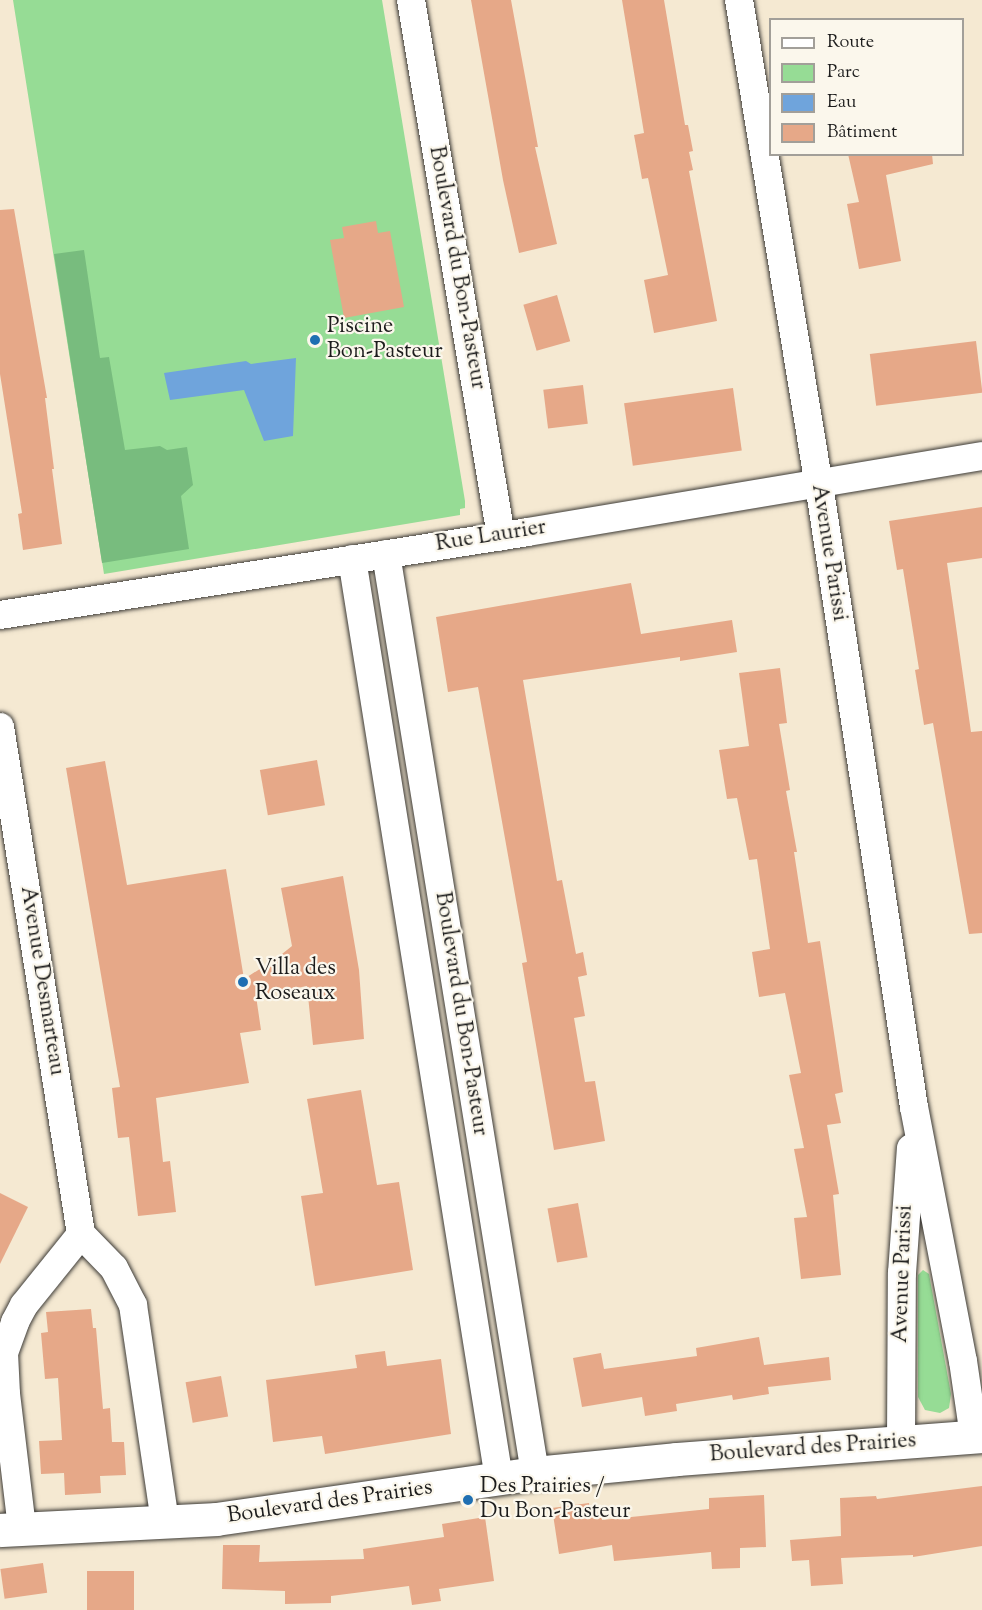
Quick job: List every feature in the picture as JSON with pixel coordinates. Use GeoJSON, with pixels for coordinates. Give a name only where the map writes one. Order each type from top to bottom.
{"type":"FeatureCollection","features":[{"type":"Feature","properties":{"kind":"street","name":"Boulevard du Bon-Pasteur"},"geometry":{"type":"LineString","coordinates":[[411,0],[501,536]]}},
{"type":"Feature","properties":{"kind":"street","name":"Avenue Parissi"},"geometry":{"type":"LineString","coordinates":[[739,0],[818,483],[914,1107],[978,1436]]}},
{"type":"Feature","properties":{"kind":"street","name":"Rue Laurier"},"geometry":{"type":"LineString","coordinates":[[0,615],[501,536],[982,456]]}},
{"type":"Feature","properties":{"kind":"street","name":"Boulevard du Bon-Pasteur"},"geometry":{"type":"LineString","coordinates":[[386,554],[535,1473]]}},
{"type":"Feature","properties":{"kind":"street","name":"Boulevard du Bon-Pasteur"},"geometry":{"type":"LineString","coordinates":[[352,559],[499,1479]]}},
{"type":"Feature","properties":{"kind":"street","name":"Avenue Desmarteau"},"geometry":{"type":"LineString","coordinates":[[0,727],[81,1234]]}},
{"type":"Feature","properties":{"kind":"street","name":"Avenue Parissi"},"geometry":{"type":"LineString","coordinates":[[901,1442],[902,1273],[914,1107]]}},
{"type":"Feature","properties":{"kind":"street"},"geometry":{"type":"LineString","coordinates":[[11,1529],[4,1353],[24,1305],[81,1234],[114,1268],[133,1305],[165,1523]]}},
{"type":"Feature","properties":{"kind":"street","name":"Boulevard des Prairies"},"geometry":{"type":"LineString","coordinates":[[11,1529],[165,1523],[277,1511],[535,1473],[978,1436]]}},
{"type":"Feature","properties":{"kind":"green space"},"geometry":{"type":"Polygon","coordinates":[[[13,0],[382,0],[465,501],[465,508],[460,509],[460,515],[104,574],[13,0]]]}},
{"type":"Feature","properties":{"kind":"green space"},"geometry":{"type":"Polygon","coordinates":[[[84,250],[100,358],[109,357],[125,450],[160,446],[167,450],[187,447],[193,485],[181,496],[189,549],[102,563],[54,254],[84,250]]]}},
{"type":"Feature","properties":{"kind":"green space"},"geometry":{"type":"Polygon","coordinates":[[[923,1270],[929,1274],[951,1394],[949,1408],[940,1413],[925,1410],[918,1397],[918,1275],[923,1270]]]}},
{"type":"Feature","properties":{"kind":"water","name":"Piscine Bon-Pasteur"},"geometry":{"type":"Polygon","coordinates":[[[296,358],[293,436],[264,441],[244,390],[170,400],[164,373],[246,361],[251,364],[296,358]]]}},
{"type":"Feature","properties":{"kind":"building"},"geometry":{"type":"Polygon","coordinates":[[[471,0],[511,0],[538,147],[535,147],[557,244],[519,253],[503,180],[471,0]]]}},
{"type":"Feature","properties":{"kind":"building"},"geometry":{"type":"Polygon","coordinates":[[[622,0],[664,0],[685,125],[688,125],[693,151],[689,152],[693,170],[689,171],[717,321],[654,333],[644,280],[668,275],[648,178],[642,179],[634,135],[644,133],[622,0]]]}},
{"type":"Feature","properties":{"kind":"building"},"geometry":{"type":"Polygon","coordinates":[[[848,156],[932,156],[933,164],[886,175],[901,261],[859,269],[847,204],[859,202],[848,156]]]}},
{"type":"Feature","properties":{"kind":"building"},"geometry":{"type":"Polygon","coordinates":[[[14,209],[47,398],[45,398],[54,469],[52,469],[62,544],[23,550],[18,514],[22,513],[0,374],[0,210],[14,209]]]}},
{"type":"Feature","properties":{"kind":"building"},"geometry":{"type":"Polygon","coordinates":[[[376,221],[378,233],[390,231],[404,307],[344,318],[330,240],[344,238],[342,227],[376,221]]]}},
{"type":"Feature","properties":{"kind":"building"},"geometry":{"type":"Polygon","coordinates":[[[557,295],[570,341],[537,351],[523,305],[557,295]]]}},
{"type":"Feature","properties":{"kind":"building"},"geometry":{"type":"Polygon","coordinates":[[[976,341],[982,393],[876,406],[870,354],[976,341]]]}},
{"type":"Feature","properties":{"kind":"building"},"geometry":{"type":"Polygon","coordinates":[[[583,385],[588,424],[548,429],[543,390],[583,385]]]}},
{"type":"Feature","properties":{"kind":"building"},"geometry":{"type":"Polygon","coordinates":[[[733,388],[742,450],[633,466],[624,403],[733,388]]]}},
{"type":"Feature","properties":{"kind":"building"},"geometry":{"type":"Polygon","coordinates":[[[982,507],[982,558],[947,563],[971,732],[982,731],[982,933],[969,934],[933,723],[924,725],[915,670],[919,669],[903,569],[897,570],[889,521],[982,507]]]}},
{"type":"Feature","properties":{"kind":"building"},"geometry":{"type":"Polygon","coordinates":[[[631,583],[641,634],[732,620],[737,652],[680,661],[680,657],[523,680],[557,881],[562,880],[576,954],[583,952],[587,975],[578,977],[585,1016],[574,1018],[585,1082],[595,1081],[605,1141],[554,1150],[522,963],[527,962],[478,687],[448,692],[436,617],[631,583]]]}},
{"type":"Feature","properties":{"kind":"building"},"geometry":{"type":"Polygon","coordinates":[[[780,668],[787,723],[779,724],[790,790],[786,791],[797,852],[794,852],[808,943],[820,941],[843,1092],[835,1094],[841,1123],[827,1125],[839,1194],[833,1195],[841,1275],[801,1279],[794,1218],[807,1217],[794,1149],[804,1148],[789,1075],[801,1073],[785,993],[759,997],[752,952],[770,949],[757,859],[749,860],[737,798],[727,799],[719,750],[749,746],[739,673],[780,668]]]}},
{"type":"Feature","properties":{"kind":"building"},"geometry":{"type":"Polygon","coordinates":[[[317,760],[325,805],[268,815],[260,770],[317,760]]]}},
{"type":"Feature","properties":{"kind":"building"},"geometry":{"type":"Polygon","coordinates":[[[105,761],[127,885],[226,869],[244,979],[292,946],[281,888],[343,876],[359,970],[364,1039],[313,1045],[307,986],[256,996],[261,1030],[240,1033],[249,1083],[156,1098],[163,1162],[170,1161],[176,1212],[138,1216],[129,1137],[118,1138],[112,1088],[120,1087],[66,768],[105,761]]]}},
{"type":"Feature","properties":{"kind":"building"},"geometry":{"type":"Polygon","coordinates":[[[361,1090],[377,1185],[399,1182],[413,1270],[315,1286],[301,1196],[323,1193],[307,1099],[361,1090]]]}},
{"type":"Feature","properties":{"kind":"building"},"geometry":{"type":"Polygon","coordinates":[[[0,1193],[28,1207],[0,1264],[0,1193]]]}},
{"type":"Feature","properties":{"kind":"building"},"geometry":{"type":"Polygon","coordinates":[[[578,1203],[588,1257],[557,1263],[547,1208],[578,1203]]]}},
{"type":"Feature","properties":{"kind":"building"},"geometry":{"type":"Polygon","coordinates":[[[91,1309],[93,1328],[96,1328],[103,1409],[110,1408],[112,1442],[124,1442],[126,1475],[100,1476],[101,1493],[65,1495],[64,1473],[41,1474],[39,1441],[62,1440],[58,1378],[45,1379],[41,1333],[48,1332],[46,1312],[91,1309]]]}},
{"type":"Feature","properties":{"kind":"building"},"geometry":{"type":"Polygon","coordinates":[[[759,1337],[764,1365],[829,1357],[831,1380],[768,1387],[769,1394],[733,1400],[732,1395],[676,1404],[677,1411],[645,1416],[642,1397],[582,1407],[573,1358],[601,1353],[604,1369],[697,1356],[696,1348],[759,1337]]]}},
{"type":"Feature","properties":{"kind":"building"},"geometry":{"type":"Polygon","coordinates":[[[385,1351],[387,1366],[441,1359],[451,1434],[325,1454],[322,1436],[273,1442],[266,1380],[357,1368],[355,1355],[385,1351]]]}},
{"type":"Feature","properties":{"kind":"building"},"geometry":{"type":"Polygon","coordinates":[[[221,1376],[228,1416],[193,1423],[186,1382],[221,1376]]]}},
{"type":"Feature","properties":{"kind":"building"},"geometry":{"type":"Polygon","coordinates":[[[982,1486],[982,1546],[913,1557],[913,1555],[841,1558],[843,1584],[811,1586],[809,1560],[792,1561],[790,1540],[841,1536],[840,1498],[876,1496],[877,1499],[982,1486]]]}},
{"type":"Feature","properties":{"kind":"building"},"geometry":{"type":"Polygon","coordinates":[[[764,1495],[766,1547],[740,1548],[740,1568],[712,1569],[711,1552],[614,1561],[612,1545],[559,1554],[552,1508],[589,1503],[590,1514],[601,1512],[602,1520],[709,1509],[709,1498],[764,1495]]]}},
{"type":"Feature","properties":{"kind":"building"},"geometry":{"type":"Polygon","coordinates":[[[485,1517],[494,1581],[439,1589],[441,1601],[412,1605],[409,1586],[331,1596],[331,1603],[285,1604],[285,1591],[222,1589],[223,1545],[260,1545],[259,1562],[364,1559],[363,1549],[444,1537],[442,1524],[485,1517]]]}},
{"type":"Feature","properties":{"kind":"building"},"geometry":{"type":"Polygon","coordinates":[[[43,1563],[47,1593],[5,1599],[0,1569],[43,1563]]]}},
{"type":"Feature","properties":{"kind":"building"},"geometry":{"type":"Polygon","coordinates":[[[87,1571],[134,1571],[134,1610],[87,1610],[87,1571]]]}},
{"type":"Feature","properties":{"kind":"place","name":"Piscine Bon-Pasteur"},"geometry":{"type":"Point","coordinates":[315,340]}},
{"type":"Feature","properties":{"kind":"place","name":"Villa des Roseaux"},"geometry":{"type":"Point","coordinates":[243,982]}},
{"type":"Feature","properties":{"kind":"place","name":"Des Prairies / Du Bon-Pasteur"},"geometry":{"type":"Point","coordinates":[468,1500]}}]}
